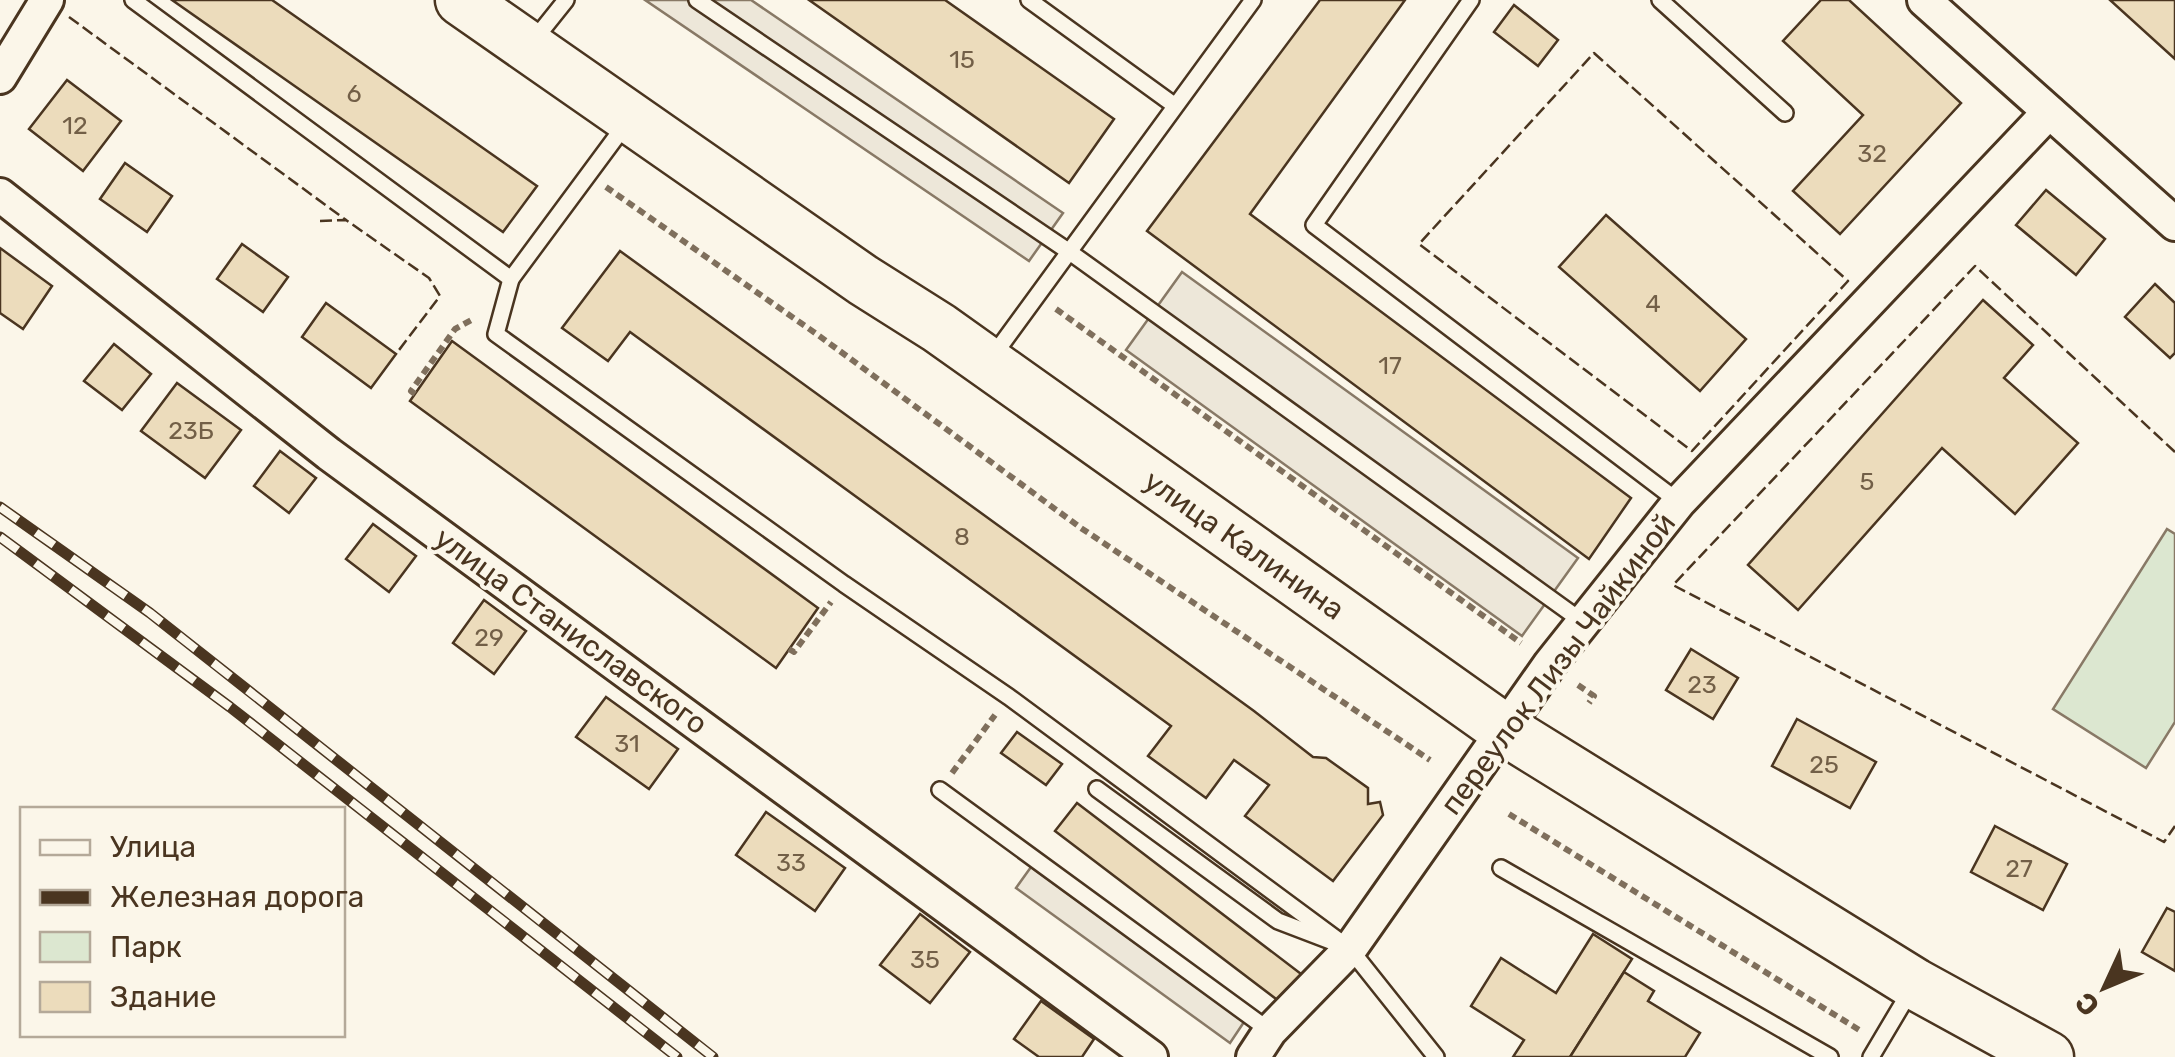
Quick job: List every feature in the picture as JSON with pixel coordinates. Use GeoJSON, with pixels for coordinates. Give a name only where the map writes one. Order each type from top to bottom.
{"type":"FeatureCollection","features":[{"type":"Feature","properties":{"kind":"main road","name":"улица Калинина"},"geometry":{"type":"LineString","coordinates":[[461,0],[989,363],[1505,730],[1915,984],[2048,1057]]}},
{"type":"Feature","properties":{"kind":"street"},"geometry":{"type":"LineString","coordinates":[[0,77],[48,0]]}},
{"type":"Feature","properties":{"kind":"street"},"geometry":{"type":"LineString","coordinates":[[1924,0],[2175,224]]}},
{"type":"Feature","properties":{"kind":"street","name":"переулок Лизы Чайкиной"},"geometry":{"type":"LineString","coordinates":[[1262,1044],[1350,949],[1583,622],[1679,502],[2049,112]]}},
{"type":"Feature","properties":{"kind":"street","name":"улица Станиславского"},"geometry":{"type":"LineString","coordinates":[[0,195],[330,454],[1150,1057]]}},
{"type":"Feature","properties":{"kind":"lane"},"geometry":{"type":"LineString","coordinates":[[133,0],[511,278]]}},
{"type":"Feature","properties":{"kind":"lane"},"geometry":{"type":"LineString","coordinates":[[530,46],[566,0]]}},
{"type":"Feature","properties":{"kind":"lane"},"geometry":{"type":"LineString","coordinates":[[697,0],[1072,253],[1583,622]]}},
{"type":"Feature","properties":{"kind":"lane"},"geometry":{"type":"LineString","coordinates":[[1029,0],[1174,105]]}},
{"type":"Feature","properties":{"kind":"lane"},"geometry":{"type":"LineString","coordinates":[[989,363],[1253,0]]}},
{"type":"Feature","properties":{"kind":"lane"},"geometry":{"type":"LineString","coordinates":[[1471,0],[1314,225],[1679,502]]}},
{"type":"Feature","properties":{"kind":"lane"},"geometry":{"type":"LineString","coordinates":[[1660,0],[1785,113]]}},
{"type":"Feature","properties":{"kind":"lane"},"geometry":{"type":"LineString","coordinates":[[631,116],[511,278],[496,334],[1008,697],[1350,949],[1436,1057]]}},
{"type":"Feature","properties":{"kind":"lane"},"geometry":{"type":"LineString","coordinates":[[1097,788],[1278,921],[1350,949]]}},
{"type":"Feature","properties":{"kind":"lane"},"geometry":{"type":"LineString","coordinates":[[940,790],[1262,1044]]}},
{"type":"Feature","properties":{"kind":"lane"},"geometry":{"type":"LineString","coordinates":[[1501,868],[1830,1057]]}},
{"type":"Feature","properties":{"kind":"lane"},"geometry":{"type":"LineString","coordinates":[[1871,1057],[1915,984]]}},
{"type":"Feature","properties":{"kind":"path"},"geometry":{"type":"LineString","coordinates":[[588,174],[818,335],[1081,528],[1430,760]]}},
{"type":"Feature","properties":{"kind":"path"},"geometry":{"type":"LineString","coordinates":[[1038,296],[1521,642]]}},
{"type":"Feature","properties":{"kind":"path"},"geometry":{"type":"LineString","coordinates":[[415,394],[411,391],[455,329]]}},
{"type":"Feature","properties":{"kind":"path"},"geometry":{"type":"LineString","coordinates":[[790,649],[794,652],[826,608]]}},
{"type":"Feature","properties":{"kind":"path"},"geometry":{"type":"LineString","coordinates":[[1578,685],[1594,696],[1589,703]]}},
{"type":"Feature","properties":{"kind":"path"},"geometry":{"type":"LineString","coordinates":[[940,790],[985,729]]}},
{"type":"Feature","properties":{"kind":"path"},"geometry":{"type":"LineString","coordinates":[[1509,814],[1879,1042]]}},
{"type":"Feature","properties":{"kind":"green space"},"geometry":{"type":"Polygon","coordinates":[[[2167,529],[2175,534],[2175,722],[2146,768],[2053,709],[2167,529]]]}},
{"type":"Feature","properties":{"kind":"shaded area"},"geometry":{"type":"Polygon","coordinates":[[[645,0],[751,0],[1063,213],[1029,261],[645,0]]]}},
{"type":"Feature","properties":{"kind":"shaded area"},"geometry":{"type":"Polygon","coordinates":[[[1182,272],[1578,558],[1522,636],[1126,350],[1182,272]]]}},
{"type":"Feature","properties":{"kind":"shaded area"},"geometry":{"type":"Polygon","coordinates":[[[1031,867],[1244,1022],[1230,1043],[1016,888],[1031,867]]]}},
{"type":"Feature","properties":{"kind":"building"},"geometry":{"type":"Polygon","coordinates":[[[172,0],[272,0],[537,186],[503,232],[172,0]]]}},
{"type":"Feature","properties":{"kind":"building"},"geometry":{"type":"Polygon","coordinates":[[[809,0],[945,0],[1114,119],[1069,183],[809,0]]]}},
{"type":"Feature","properties":{"kind":"building"},"geometry":{"type":"Polygon","coordinates":[[[1320,0],[1405,0],[1250,214],[1631,498],[1589,559],[1147,231],[1320,0]]]}},
{"type":"Feature","properties":{"kind":"building"},"geometry":{"type":"Polygon","coordinates":[[[1821,0],[1849,0],[1961,103],[1840,234],[1793,191],[1863,115],[1783,41],[1821,0]]]}},
{"type":"Feature","properties":{"kind":"building"},"geometry":{"type":"Polygon","coordinates":[[[2110,0],[2175,0],[2175,59],[2110,0]]]}},
{"type":"Feature","properties":{"kind":"building"},"geometry":{"type":"Polygon","coordinates":[[[1514,5],[1558,40],[1538,66],[1494,32],[1514,5]]]}},
{"type":"Feature","properties":{"kind":"building"},"geometry":{"type":"Polygon","coordinates":[[[67,80],[121,121],[83,171],[29,129],[67,80]]]}},
{"type":"Feature","properties":{"kind":"building"},"geometry":{"type":"Polygon","coordinates":[[[125,163],[172,196],[147,232],[100,199],[125,163]]]}},
{"type":"Feature","properties":{"kind":"building"},"geometry":{"type":"Polygon","coordinates":[[[2046,190],[2105,239],[2076,275],[2016,225],[2046,190]]]}},
{"type":"Feature","properties":{"kind":"building"},"geometry":{"type":"Polygon","coordinates":[[[1606,215],[1746,339],[1700,391],[1559,267],[1606,215]]]}},
{"type":"Feature","properties":{"kind":"building"},"geometry":{"type":"Polygon","coordinates":[[[242,244],[288,277],[263,312],[217,279],[242,244]]]}},
{"type":"Feature","properties":{"kind":"building"},"geometry":{"type":"Polygon","coordinates":[[[0,248],[52,286],[23,329],[0,313],[0,248]]]}},
{"type":"Feature","properties":{"kind":"building"},"geometry":{"type":"Polygon","coordinates":[[[620,251],[1313,757],[1326,758],[1368,788],[1368,804],[1380,802],[1383,815],[1333,881],[1245,816],[1269,785],[1234,760],[1206,798],[1148,756],[1171,726],[630,332],[608,361],[562,328],[620,251]]]}},
{"type":"Feature","properties":{"kind":"building"},"geometry":{"type":"Polygon","coordinates":[[[2155,284],[2175,303],[2175,353],[2170,358],[2125,317],[2155,284]]]}},
{"type":"Feature","properties":{"kind":"building"},"geometry":{"type":"Polygon","coordinates":[[[1983,300],[2033,345],[2004,378],[2078,443],[2015,514],[1942,448],[1798,610],[1748,565],[1983,300]]]}},
{"type":"Feature","properties":{"kind":"building"},"geometry":{"type":"Polygon","coordinates":[[[326,303],[396,354],[371,388],[302,337],[326,303]]]}},
{"type":"Feature","properties":{"kind":"building"},"geometry":{"type":"Polygon","coordinates":[[[452,341],[818,608],[776,668],[410,401],[452,341]]]}},
{"type":"Feature","properties":{"kind":"building"},"geometry":{"type":"Polygon","coordinates":[[[114,344],[151,374],[122,410],[84,381],[114,344]]]}},
{"type":"Feature","properties":{"kind":"building"},"geometry":{"type":"Polygon","coordinates":[[[177,383],[241,430],[205,478],[141,431],[177,383]]]}},
{"type":"Feature","properties":{"kind":"building"},"geometry":{"type":"Polygon","coordinates":[[[280,451],[316,478],[289,513],[254,486],[280,451]]]}},
{"type":"Feature","properties":{"kind":"building"},"geometry":{"type":"Polygon","coordinates":[[[373,524],[416,556],[389,592],[346,559],[373,524]]]}},
{"type":"Feature","properties":{"kind":"building"},"geometry":{"type":"Polygon","coordinates":[[[484,600],[526,631],[494,674],[453,643],[484,600]]]}},
{"type":"Feature","properties":{"kind":"building"},"geometry":{"type":"Polygon","coordinates":[[[1691,649],[1738,678],[1713,719],[1666,690],[1691,649]]]}},
{"type":"Feature","properties":{"kind":"building"},"geometry":{"type":"Polygon","coordinates":[[[606,697],[678,749],[649,789],[576,737],[606,697]]]}},
{"type":"Feature","properties":{"kind":"building"},"geometry":{"type":"Polygon","coordinates":[[[1797,719],[1876,762],[1850,808],[1772,766],[1797,719]]]}},
{"type":"Feature","properties":{"kind":"building"},"geometry":{"type":"Polygon","coordinates":[[[1017,732],[1062,764],[1046,785],[1001,753],[1017,732]]]}},
{"type":"Feature","properties":{"kind":"building"},"geometry":{"type":"Polygon","coordinates":[[[1077,803],[1305,977],[1284,1005],[1055,831],[1077,803]]]}},
{"type":"Feature","properties":{"kind":"building"},"geometry":{"type":"Polygon","coordinates":[[[766,812],[845,868],[815,911],[736,855],[766,812]]]}},
{"type":"Feature","properties":{"kind":"building"},"geometry":{"type":"Polygon","coordinates":[[[1995,826],[2067,864],[2043,910],[1971,872],[1995,826]]]}},
{"type":"Feature","properties":{"kind":"building"},"geometry":{"type":"Polygon","coordinates":[[[2167,908],[2175,912],[2175,971],[2142,952],[2167,908]]]}},
{"type":"Feature","properties":{"kind":"building"},"geometry":{"type":"Polygon","coordinates":[[[920,914],[970,952],[930,1003],[880,965],[920,914]]]}},
{"type":"Feature","properties":{"kind":"building"},"geometry":{"type":"Polygon","coordinates":[[[1593,934],[1632,959],[1570,1057],[1513,1057],[1524,1040],[1471,1006],[1501,958],[1556,993],[1593,934]]]}},
{"type":"Feature","properties":{"kind":"building"},"geometry":{"type":"Polygon","coordinates":[[[1624,972],[1654,991],[1648,1001],[1700,1033],[1685,1057],[1570,1057],[1624,972]]]}},
{"type":"Feature","properties":{"kind":"building"},"geometry":{"type":"Polygon","coordinates":[[[1041,1001],[1094,1039],[1082,1057],[1039,1057],[1014,1039],[1041,1001]]]}},
{"type":"Feature","properties":{"kind":"railway"},"geometry":{"type":"LineString","coordinates":[[0,507],[150,613],[713,1057]]}},
{"type":"Feature","properties":{"kind":"railway"},"geometry":{"type":"LineString","coordinates":[[0,537],[230,707],[677,1057]]}},
{"type":"Feature","properties":{"kind":"fence"},"geometry":{"type":"LineString","coordinates":[[69,17],[346,220]]}},
{"type":"Feature","properties":{"kind":"fence"},"geometry":{"type":"LineString","coordinates":[[1594,53],[1848,281],[1692,451],[1419,244],[1594,53]]}},
{"type":"Feature","properties":{"kind":"fence"},"geometry":{"type":"LineString","coordinates":[[320,221],[346,220],[429,278],[440,296],[396,354]]}},
{"type":"Feature","properties":{"kind":"fence"},"geometry":{"type":"LineString","coordinates":[[2175,452],[1975,266],[1673,585],[2164,842],[2175,826]]}}]}
